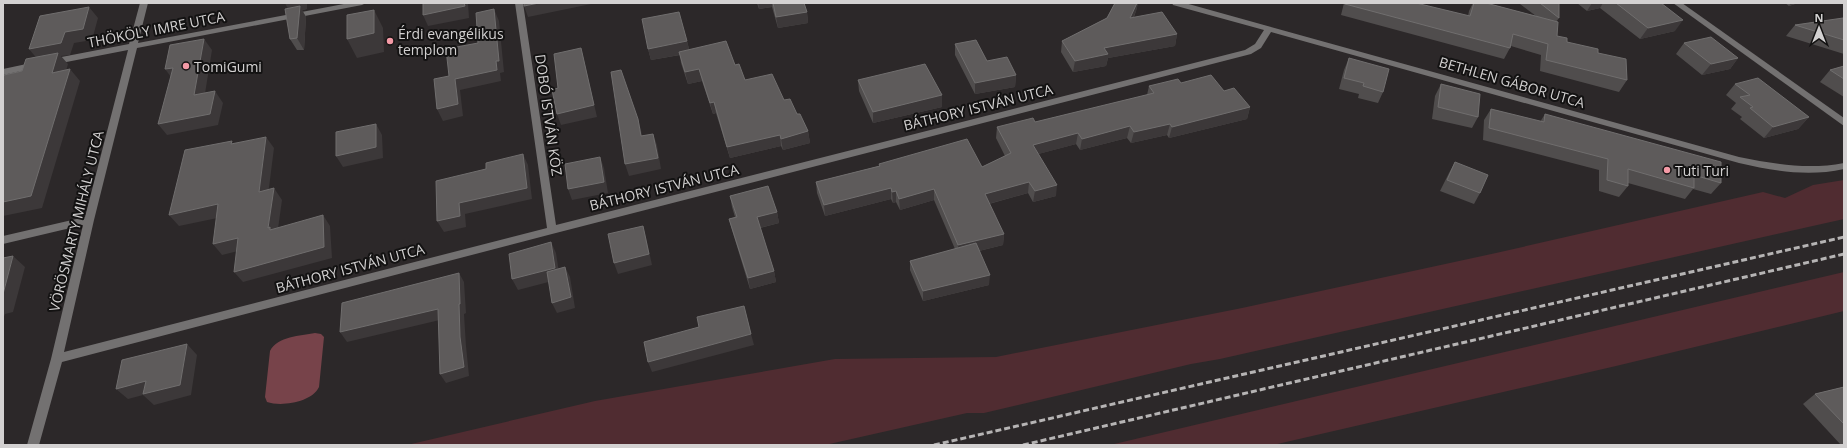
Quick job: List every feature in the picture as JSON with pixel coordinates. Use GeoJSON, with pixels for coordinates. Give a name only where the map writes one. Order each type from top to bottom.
{"type":"FeatureCollection","features":[{"type":"Feature","properties":{"kind":"street","name":"VÖRÖSMARTY MIHÁLY UTCA"},"geometry":{"type":"LineString","coordinates":[[33,445],[57,359],[89,220],[144,3]]}},
{"type":"Feature","properties":{"kind":"street","name":"THÖKÖLY IMRE UTCA"},"geometry":{"type":"LineString","coordinates":[[3,72],[362,3]]}},
{"type":"Feature","properties":{"kind":"street","name":"DOBÓ ISTVÁN KÖZ"},"geometry":{"type":"LineString","coordinates":[[519,3],[552,230]]}},
{"type":"Feature","properties":{"kind":"street","name":"BETHLEN GÁBOR UTCA"},"geometry":{"type":"LineString","coordinates":[[1176,3],[1739,160],[1796,170],[1832,169],[1844,166]]}},
{"type":"Feature","properties":{"kind":"street"},"geometry":{"type":"LineString","coordinates":[[1677,3],[1844,124]]}},
{"type":"Feature","properties":{"kind":"street","name":"BÁTHORY ISTVÁN UTCA"},"geometry":{"type":"LineString","coordinates":[[57,359],[552,230],[1248,52],[1258,46],[1269,29]]}},
{"type":"Feature","properties":{"kind":"street"},"geometry":{"type":"LineString","coordinates":[[3,240],[89,220]]}},
{"type":"Feature","properties":{"kind":"shaded area"},"geometry":{"type":"Polygon","coordinates":[[[1844,180],[1844,219],[1220,359],[1191,364],[984,413],[967,413],[825,445],[407,445],[595,401],[835,359],[996,357],[1242,308],[1496,253],[1763,192],[1785,198],[1813,185],[1844,180]]]}},
{"type":"Feature","properties":{"kind":"shaded area"},"geometry":{"type":"Polygon","coordinates":[[[1844,272],[1844,311],[1616,366],[1273,445],[1110,445],[1844,272]]]}},
{"type":"Feature","properties":{"kind":"shaded area"},"geometry":{"type":"Polygon","coordinates":[[[315,333],[321,334],[324,337],[319,387],[315,392],[303,400],[280,404],[267,402],[265,397],[270,351],[278,342],[296,336],[315,333]]]}},
{"type":"Feature","properties":{"kind":"building"},"geometry":{"type":"Polygon","coordinates":[[[423,3],[464,3],[465,6],[423,15],[423,3]]]}},
{"type":"Feature","properties":{"kind":"building"},"geometry":{"type":"Polygon","coordinates":[[[524,3],[539,3],[524,6],[524,3]]]}},
{"type":"Feature","properties":{"kind":"building"},"geometry":{"type":"Polygon","coordinates":[[[773,3],[804,3],[807,12],[776,17],[773,3]]]}},
{"type":"Feature","properties":{"kind":"building"},"geometry":{"type":"Polygon","coordinates":[[[1115,3],[1137,3],[1130,18],[1162,12],[1177,34],[1104,48],[1108,54],[1075,61],[1062,41],[1107,18],[1115,3]]]}},
{"type":"Feature","properties":{"kind":"building"},"geometry":{"type":"Polygon","coordinates":[[[1416,3],[1470,16],[1474,3],[1486,3],[1558,22],[1557,36],[1567,38],[1567,42],[1598,49],[1598,53],[1626,59],[1627,80],[1546,60],[1548,44],[1513,34],[1510,48],[1345,4],[1416,3]]]}},
{"type":"Feature","properties":{"kind":"building"},"geometry":{"type":"Polygon","coordinates":[[[1540,3],[1559,3],[1559,18],[1540,3]]]}},
{"type":"Feature","properties":{"kind":"building"},"geometry":{"type":"Polygon","coordinates":[[[1616,3],[1661,3],[1683,20],[1648,28],[1616,3]]]}},
{"type":"Feature","properties":{"kind":"building"},"geometry":{"type":"Polygon","coordinates":[[[300,6],[297,38],[290,39],[285,9],[300,6]]]}},
{"type":"Feature","properties":{"kind":"building"},"geometry":{"type":"Polygon","coordinates":[[[89,7],[83,29],[65,32],[61,43],[29,49],[40,16],[89,7]]]}},
{"type":"Feature","properties":{"kind":"building"},"geometry":{"type":"Polygon","coordinates":[[[494,9],[499,61],[496,61],[497,70],[455,79],[458,104],[437,109],[434,79],[449,76],[446,49],[478,43],[476,13],[494,9]]]}},
{"type":"Feature","properties":{"kind":"building"},"geometry":{"type":"Polygon","coordinates":[[[374,10],[374,33],[347,39],[347,15],[374,10]]]}},
{"type":"Feature","properties":{"kind":"building"},"geometry":{"type":"Polygon","coordinates":[[[679,12],[687,41],[648,49],[642,19],[679,12]]]}},
{"type":"Feature","properties":{"kind":"building"},"geometry":{"type":"Polygon","coordinates":[[[1843,18],[1844,40],[1795,25],[1843,18]]]}},
{"type":"Feature","properties":{"kind":"building"},"geometry":{"type":"Polygon","coordinates":[[[1711,37],[1738,58],[1711,64],[1684,43],[1711,37]]]}},
{"type":"Feature","properties":{"kind":"building"},"geometry":{"type":"Polygon","coordinates":[[[204,39],[194,95],[215,91],[210,114],[158,124],[173,68],[165,69],[170,45],[204,39]]]}},
{"type":"Feature","properties":{"kind":"building"},"geometry":{"type":"Polygon","coordinates":[[[976,40],[987,61],[1007,57],[1016,75],[975,83],[955,44],[976,40]]]}},
{"type":"Feature","properties":{"kind":"building"},"geometry":{"type":"Polygon","coordinates":[[[726,41],[735,65],[739,64],[745,80],[772,74],[784,100],[790,99],[797,114],[800,114],[808,131],[781,139],[780,135],[727,147],[714,102],[710,103],[699,69],[685,72],[679,52],[726,41]]]}},
{"type":"Feature","properties":{"kind":"building"},"geometry":{"type":"Polygon","coordinates":[[[581,48],[594,105],[557,114],[552,90],[558,88],[554,54],[581,48]]]}},
{"type":"Feature","properties":{"kind":"building"},"geometry":{"type":"Polygon","coordinates":[[[58,53],[52,73],[70,69],[31,196],[3,202],[4,75],[22,71],[26,59],[58,53]]]}},
{"type":"Feature","properties":{"kind":"building"},"geometry":{"type":"Polygon","coordinates":[[[1349,58],[1389,69],[1383,92],[1363,86],[1364,83],[1344,78],[1349,58]]]}},
{"type":"Feature","properties":{"kind":"building"},"geometry":{"type":"Polygon","coordinates":[[[925,64],[942,95],[873,112],[858,80],[925,64]]]}},
{"type":"Feature","properties":{"kind":"building"},"geometry":{"type":"Polygon","coordinates":[[[1844,66],[1844,79],[1830,70],[1844,66]]]}},
{"type":"Feature","properties":{"kind":"building"},"geometry":{"type":"Polygon","coordinates":[[[621,70],[638,119],[641,136],[653,134],[658,158],[625,164],[611,72],[621,70]]]}},
{"type":"Feature","properties":{"kind":"building"},"geometry":{"type":"Polygon","coordinates":[[[1211,75],[1224,91],[1234,88],[1250,107],[1172,127],[1170,124],[1134,132],[1130,126],[1082,139],[1078,133],[1033,145],[1057,185],[1035,191],[1029,182],[985,194],[1004,234],[958,245],[934,189],[899,199],[896,191],[892,192],[891,188],[824,205],[816,182],[880,166],[879,164],[967,139],[982,167],[1011,153],[997,127],[1033,118],[1035,122],[1154,93],[1149,86],[1178,79],[1181,83],[1211,75]]]}},
{"type":"Feature","properties":{"kind":"building"},"geometry":{"type":"Polygon","coordinates":[[[1758,78],[1809,117],[1773,127],[1750,108],[1753,107],[1740,97],[1750,95],[1735,84],[1758,78]]]}},
{"type":"Feature","properties":{"kind":"building"},"geometry":{"type":"Polygon","coordinates":[[[1441,84],[1480,94],[1478,117],[1438,107],[1441,84]]]}},
{"type":"Feature","properties":{"kind":"building"},"geometry":{"type":"Polygon","coordinates":[[[1491,109],[1544,122],[1545,114],[1721,162],[1721,183],[1694,175],[1694,188],[1628,169],[1628,186],[1607,180],[1608,159],[1489,128],[1491,109]]]}},
{"type":"Feature","properties":{"kind":"building"},"geometry":{"type":"Polygon","coordinates":[[[376,124],[376,147],[336,156],[336,132],[376,124]]]}},
{"type":"Feature","properties":{"kind":"building"},"geometry":{"type":"Polygon","coordinates":[[[266,137],[259,192],[274,188],[268,228],[270,227],[270,230],[323,215],[324,247],[234,272],[238,238],[213,244],[218,204],[169,215],[185,150],[232,141],[231,144],[266,137]]]}},
{"type":"Feature","properties":{"kind":"building"},"geometry":{"type":"Polygon","coordinates":[[[523,154],[527,188],[459,203],[460,216],[437,221],[436,181],[486,169],[486,163],[523,154]]]}},
{"type":"Feature","properties":{"kind":"building"},"geometry":{"type":"Polygon","coordinates":[[[600,157],[604,182],[568,189],[565,164],[600,157]]]}},
{"type":"Feature","properties":{"kind":"building"},"geometry":{"type":"Polygon","coordinates":[[[1455,162],[1488,175],[1480,193],[1447,180],[1455,162]]]}},
{"type":"Feature","properties":{"kind":"building"},"geometry":{"type":"Polygon","coordinates":[[[768,186],[777,212],[757,217],[774,271],[748,278],[729,219],[737,217],[730,196],[768,186]]]}},
{"type":"Feature","properties":{"kind":"building"},"geometry":{"type":"Polygon","coordinates":[[[643,226],[649,254],[614,263],[608,234],[643,226]]]}},
{"type":"Feature","properties":{"kind":"building"},"geometry":{"type":"Polygon","coordinates":[[[551,242],[555,268],[512,279],[509,254],[551,242]]]}},
{"type":"Feature","properties":{"kind":"building"},"geometry":{"type":"Polygon","coordinates":[[[976,243],[990,275],[923,291],[910,261],[976,243]]]}},
{"type":"Feature","properties":{"kind":"building"},"geometry":{"type":"Polygon","coordinates":[[[13,256],[3,294],[3,258],[13,256]]]}},
{"type":"Feature","properties":{"kind":"building"},"geometry":{"type":"Polygon","coordinates":[[[565,267],[571,297],[552,303],[547,272],[565,267]]]}},
{"type":"Feature","properties":{"kind":"building"},"geometry":{"type":"Polygon","coordinates":[[[459,273],[460,337],[464,367],[440,374],[438,309],[340,332],[342,303],[459,273]]]}},
{"type":"Feature","properties":{"kind":"building"},"geometry":{"type":"Polygon","coordinates":[[[744,306],[751,334],[648,362],[644,342],[699,327],[697,317],[744,306]]]}},
{"type":"Feature","properties":{"kind":"building"},"geometry":{"type":"Polygon","coordinates":[[[187,344],[180,385],[143,394],[146,381],[116,389],[122,360],[187,344]]]}},
{"type":"Feature","properties":{"kind":"building"},"geometry":{"type":"Polygon","coordinates":[[[1844,387],[1844,424],[1815,394],[1844,387]]]}},
{"type":"Feature","properties":{"kind":"railway"},"geometry":{"type":"LineString","coordinates":[[934,445],[1844,237]]}},
{"type":"Feature","properties":{"kind":"railway"},"geometry":{"type":"LineString","coordinates":[[1023,445],[1844,254]]}},
{"type":"Feature","properties":{"kind":"place","name":"Érdi evangélikus templom"},"geometry":{"type":"Point","coordinates":[390,41]}},
{"type":"Feature","properties":{"kind":"place","name":"TomiGumi"},"geometry":{"type":"Point","coordinates":[186,66]}},
{"type":"Feature","properties":{"kind":"place","name":"Tuti Turi"},"geometry":{"type":"Point","coordinates":[1667,170]}}]}
